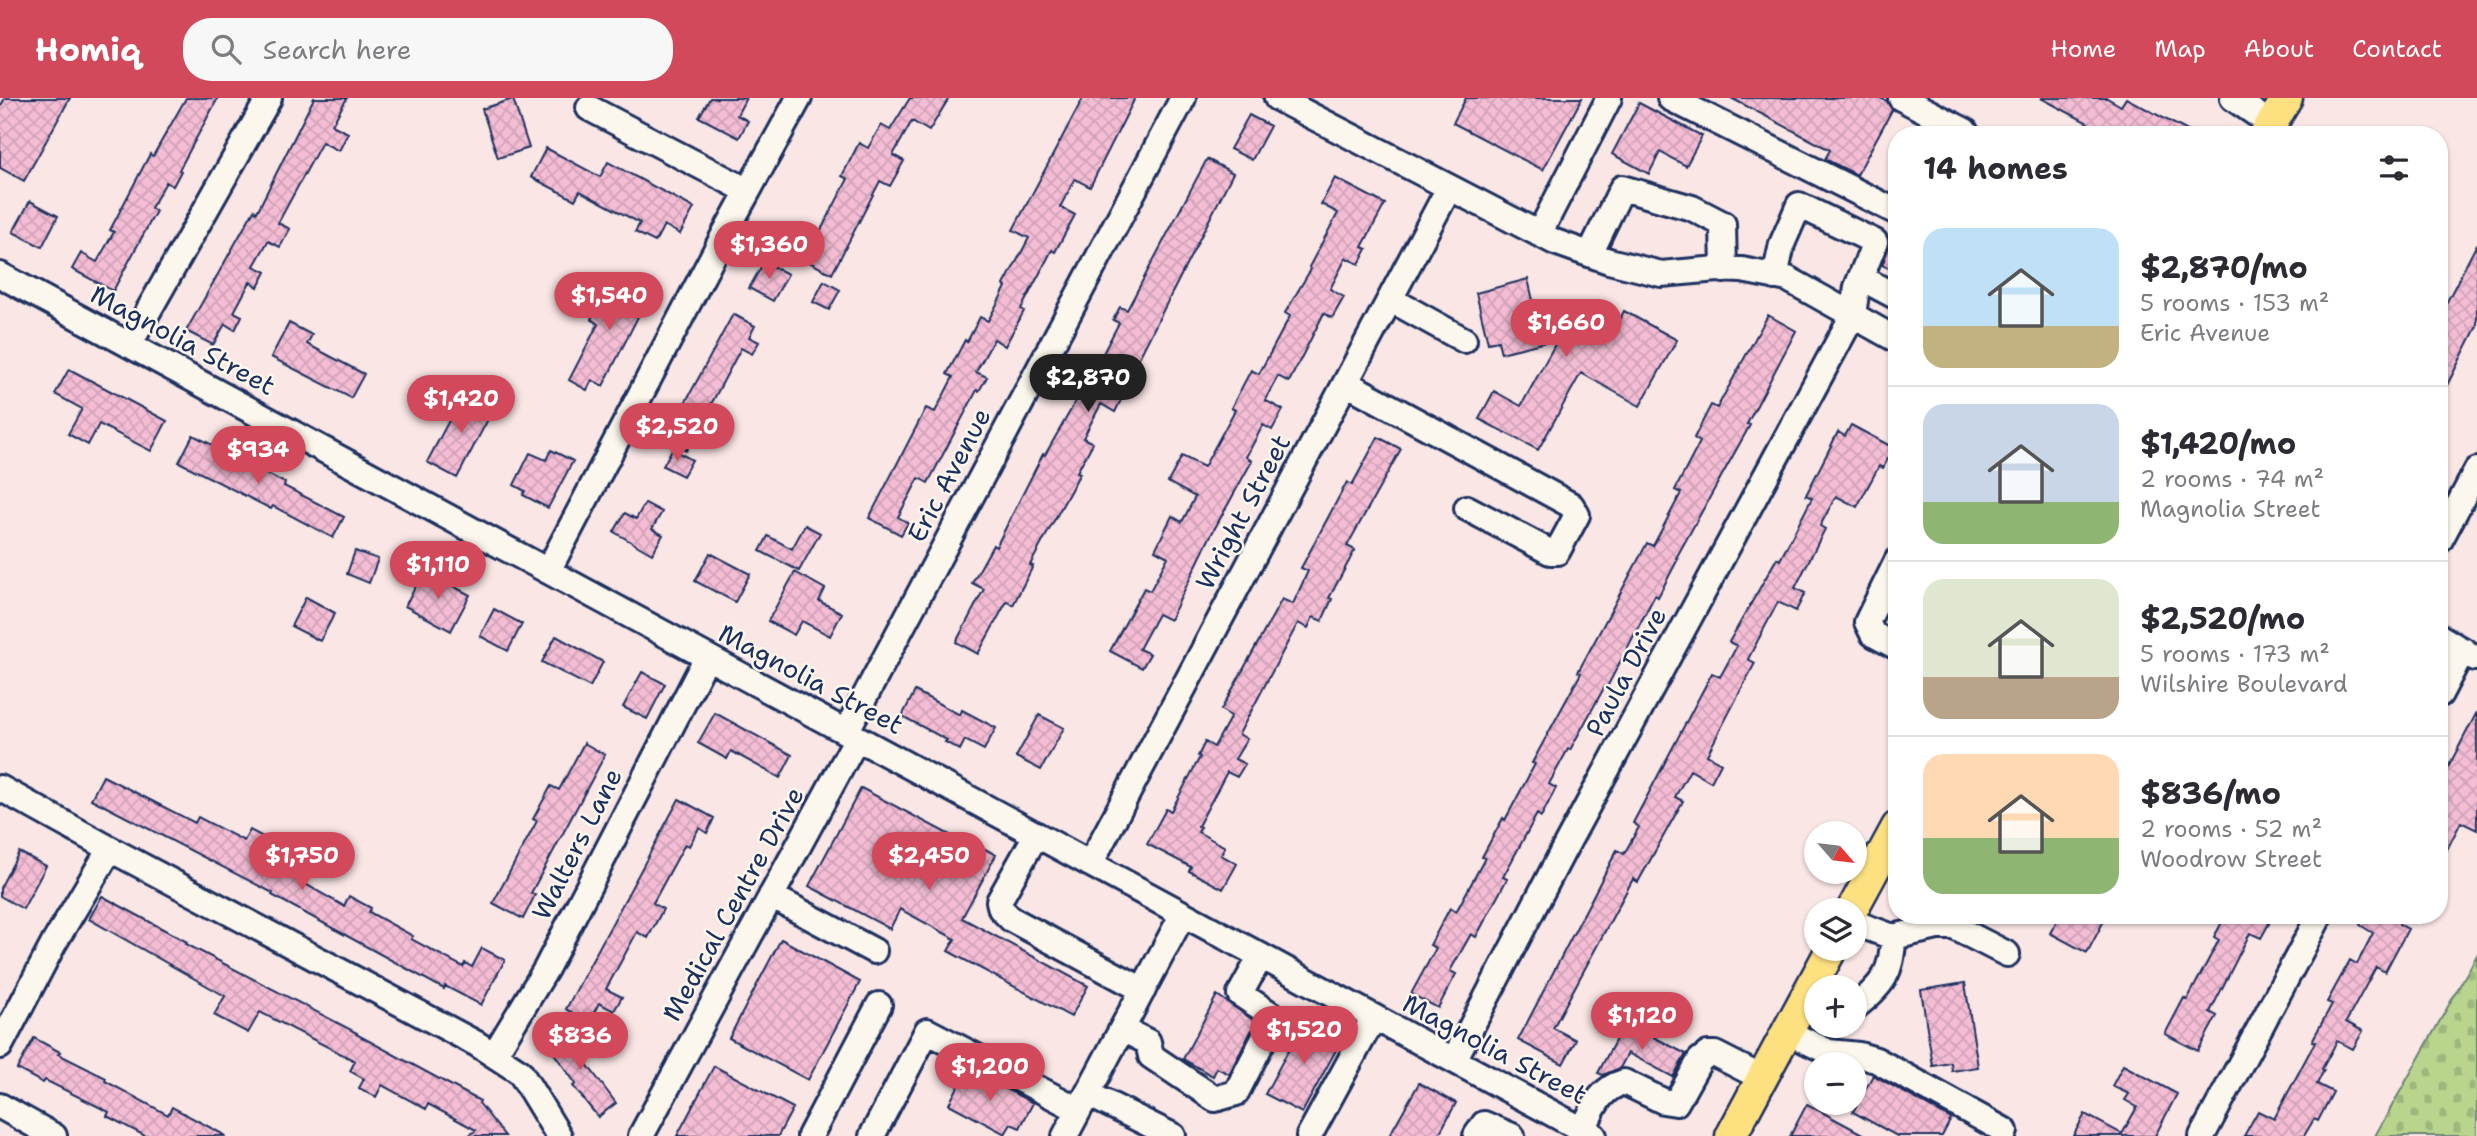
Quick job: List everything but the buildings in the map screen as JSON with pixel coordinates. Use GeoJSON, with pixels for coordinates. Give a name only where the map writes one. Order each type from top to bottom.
{"type":"FeatureCollection","features":[{"type":"Feature","properties":{"kind":"main road"},"geometry":{"type":"LineString","coordinates":[[2270,126],[2287,98]]}},
{"type":"Feature","properties":{"kind":"main road"},"geometry":{"type":"LineString","coordinates":[[1859,898],[1888,844]]}},
{"type":"Feature","properties":{"kind":"main road"},"geometry":{"type":"LineString","coordinates":[[1731,1136],[1787,1032],[1804,1006]]}},
{"type":"Feature","properties":{"kind":"street"},"geometry":{"type":"LineString","coordinates":[[129,345],[268,98]]}},
{"type":"Feature","properties":{"kind":"street"},"geometry":{"type":"LineString","coordinates":[[548,571],[799,98]]}},
{"type":"Feature","properties":{"kind":"street","name":"Eric Avenue"},"geometry":{"type":"LineString","coordinates":[[852,735],[1183,98]]}},
{"type":"Feature","properties":{"kind":"street"},"geometry":{"type":"LineString","coordinates":[[1539,234],[1609,98]]}},
{"type":"Feature","properties":{"kind":"street"},"geometry":{"type":"LineString","coordinates":[[1670,98],[1888,207]]}},
{"type":"Feature","properties":{"kind":"street"},"geometry":{"type":"LineString","coordinates":[[1901,98],[1955,126]]}},
{"type":"Feature","properties":{"kind":"street"},"geometry":{"type":"LineString","coordinates":[[2233,98],[2264,126]]}},
{"type":"Feature","properties":{"kind":"street"},"geometry":{"type":"LineString","coordinates":[[1288,101],[1555,243],[1661,274],[1742,270],[1788,279],[1888,335]]}},
{"type":"Feature","properties":{"kind":"street"},"geometry":{"type":"LineString","coordinates":[[589,107],[748,191]]}},
{"type":"Feature","properties":{"kind":"street","name":"Wright Street"},"geometry":{"type":"LineString","coordinates":[[1090,864],[1449,188]]}},
{"type":"Feature","properties":{"kind":"street"},"geometry":{"type":"LineString","coordinates":[[1590,254],[1622,188],[1692,208],[1723,224],[1724,270]]}},
{"type":"Feature","properties":{"kind":"street","name":"Paula Drive"},"geometry":{"type":"LineString","coordinates":[[1454,1060],[1569,839],[1853,314],[1861,278],[1875,242],[1798,205],[1782,244],[1775,277]]}},
{"type":"Feature","properties":{"kind":"street","name":"Magnolia Street"},"geometry":{"type":"LineString","coordinates":[[0,275],[1589,1133]]}},
{"type":"Feature","properties":{"kind":"street"},"geometry":{"type":"LineString","coordinates":[[1861,278],[1888,292]]}},
{"type":"Feature","properties":{"kind":"street"},"geometry":{"type":"LineString","coordinates":[[1390,299],[1464,340]]}},
{"type":"Feature","properties":{"kind":"street"},"geometry":{"type":"LineString","coordinates":[[1346,383],[1571,505],[1577,515],[1557,552],[1550,552],[1467,508]]}},
{"type":"Feature","properties":{"kind":"street"},"geometry":{"type":"LineString","coordinates":[[2448,525],[2477,470]]}},
{"type":"Feature","properties":{"kind":"street"},"geometry":{"type":"LineString","coordinates":[[1888,579],[1867,622],[1873,634],[1888,642]]}},
{"type":"Feature","properties":{"kind":"street"},"geometry":{"type":"LineString","coordinates":[[2448,642],[2470,654],[2448,683]]}},
{"type":"Feature","properties":{"kind":"street","name":"Walters Lane"},"geometry":{"type":"LineString","coordinates":[[494,1055],[545,969],[707,657]]}},
{"type":"Feature","properties":{"kind":"street","name":"Medical Centre Drive"},"geometry":{"type":"LineString","coordinates":[[641,1136],[771,896],[852,735]]}},
{"type":"Feature","properties":{"kind":"street"},"geometry":{"type":"LineString","coordinates":[[1,791],[494,1055],[520,1072],[559,1136]]}},
{"type":"Feature","properties":{"kind":"street"},"geometry":{"type":"LineString","coordinates":[[1036,835],[999,901],[1001,909],[1011,919],[1143,989]]}},
{"type":"Feature","properties":{"kind":"street"},"geometry":{"type":"LineString","coordinates":[[0,1046],[54,943],[110,849]]}},
{"type":"Feature","properties":{"kind":"street"},"geometry":{"type":"LineString","coordinates":[[771,896],[874,951]]}},
{"type":"Feature","properties":{"kind":"street"},"geometry":{"type":"LineString","coordinates":[[1065,1136],[1183,914]]}},
{"type":"Feature","properties":{"kind":"street"},"geometry":{"type":"LineString","coordinates":[[2202,1136],[2315,924]]}},
{"type":"Feature","properties":{"kind":"street"},"geometry":{"type":"LineString","coordinates":[[1867,927],[1893,937],[1937,927],[1954,927],[2007,954]]}},
{"type":"Feature","properties":{"kind":"street"},"geometry":{"type":"LineString","coordinates":[[1867,998],[1886,976],[1893,959],[1893,937]]}},
{"type":"Feature","properties":{"kind":"street"},"geometry":{"type":"LineString","coordinates":[[1122,1029],[1148,1042],[1151,1056],[1215,1100],[1236,1093],[1275,1017],[1240,994],[1261,956]]}},
{"type":"Feature","properties":{"kind":"street"},"geometry":{"type":"LineString","coordinates":[[810,1136],[879,1005]]}},
{"type":"Feature","properties":{"kind":"street"},"geometry":{"type":"LineString","coordinates":[[1309,1136],[1374,1017]]}},
{"type":"Feature","properties":{"kind":"street"},"geometry":{"type":"LineString","coordinates":[[872,1136],[927,1031],[1084,1102],[1173,1136]]}},
{"type":"Feature","properties":{"kind":"street"},"geometry":{"type":"LineString","coordinates":[[1787,1032],[1829,1052],[1876,1060],[2005,1132],[2003,1136]]}},
{"type":"Feature","properties":{"kind":"street"},"geometry":{"type":"LineString","coordinates":[[1589,1133],[1601,1094],[1615,1084],[1624,1082],[1663,1101],[1676,1103],[1700,1060],[1708,1054],[1715,1054],[1762,1078]]}},
{"type":"Feature","properties":{"kind":"street"},"geometry":{"type":"LineString","coordinates":[[1476,1136],[1484,1124],[1507,1133],[1522,1097]]}},
{"type":"Feature","properties":{"kind":"street"},"geometry":{"type":"LineString","coordinates":[[0,1106],[54,1136]]}},
{"type":"Feature","properties":{"kind":"green space"},"geometry":{"type":"Polygon","coordinates":[[[2477,955],[2477,1136],[2375,1136],[2477,955]]]}}]}
